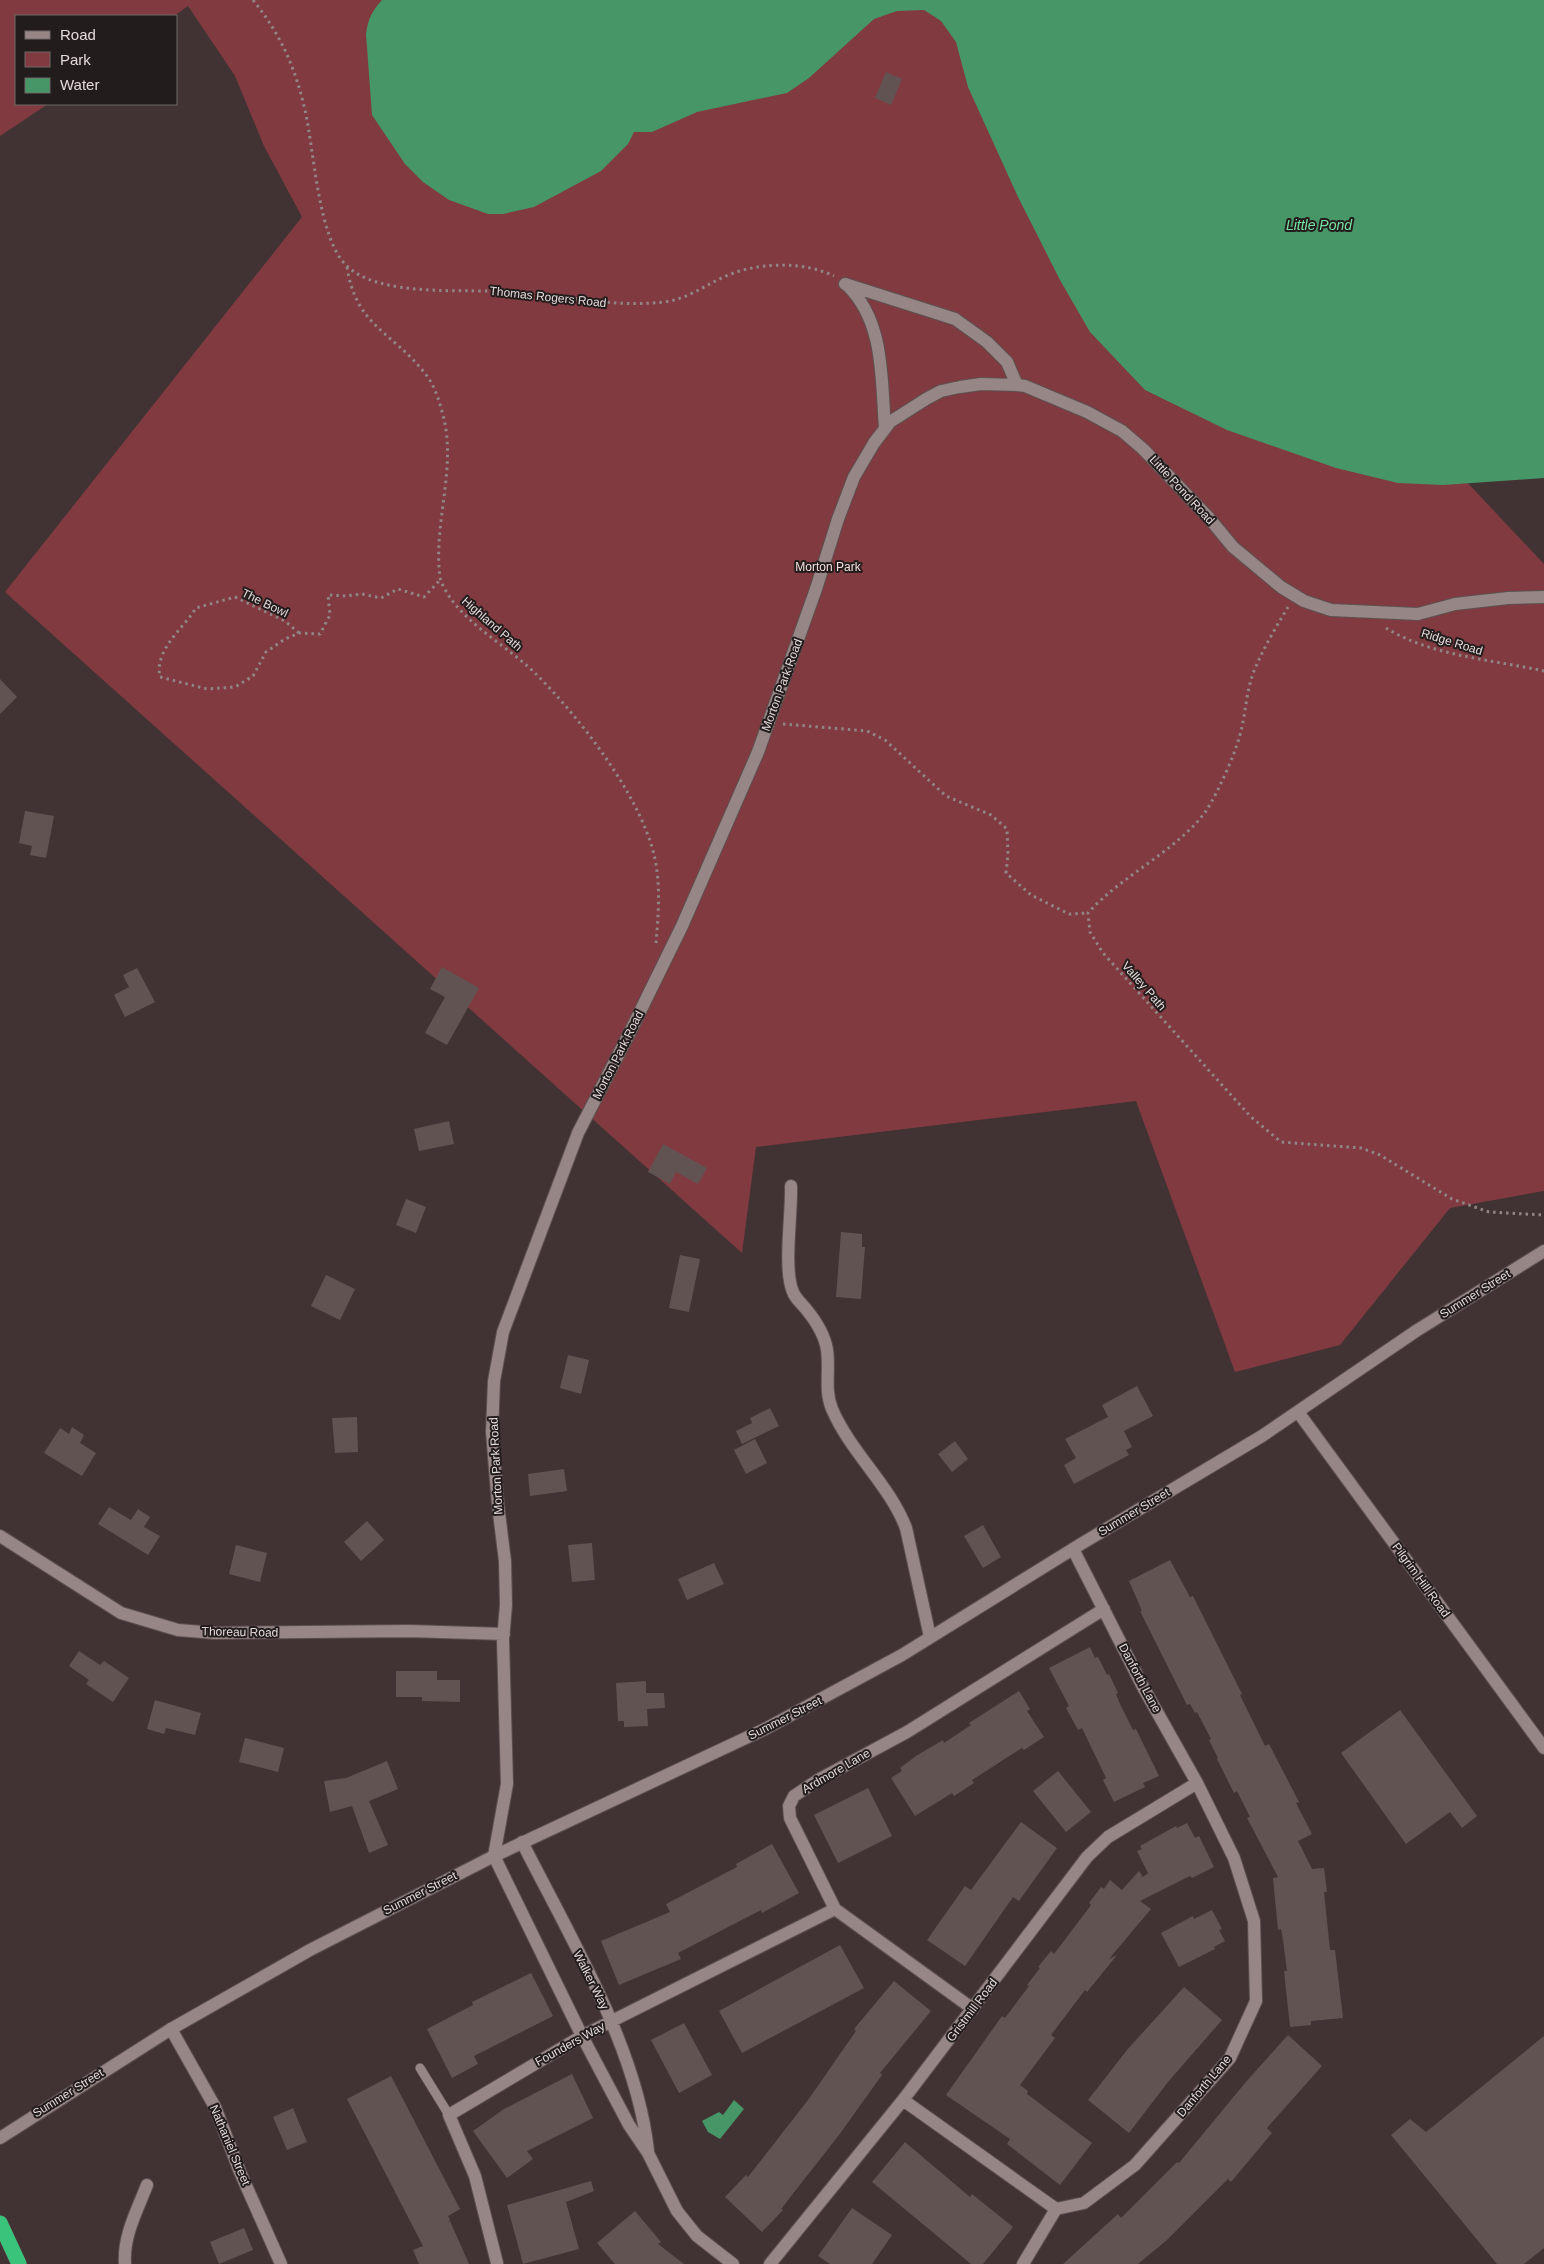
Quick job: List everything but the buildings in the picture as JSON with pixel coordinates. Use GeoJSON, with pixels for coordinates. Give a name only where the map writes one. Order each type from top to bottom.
{"type":"FeatureCollection","features":[{"type":"Feature","properties":{"kind":"highway"},"geometry":{"type":"LineString","coordinates":[[0,2223],[18,2264]]}},
{"type":"Feature","properties":{"kind":"street"},"geometry":{"type":"LineString","coordinates":[[845,284],[955,319],[987,342],[1007,362],[1017,385]]}},
{"type":"Feature","properties":{"kind":"street"},"geometry":{"type":"LineString","coordinates":[[845,284],[858,296],[875,331],[885,428]]}},
{"type":"Feature","properties":{"kind":"street","name":"Morton Park Road"},"geometry":{"type":"LineString","coordinates":[[494,1856],[507,1784],[504,1634],[505,1561],[492,1432],[494,1381],[503,1332],[578,1133],[682,926],[758,752],[854,477],[890,422],[941,391],[981,384],[1017,385]]}},
{"type":"Feature","properties":{"kind":"street","name":"Little Pond Road"},"geometry":{"type":"LineString","coordinates":[[1017,385],[1025,386],[1087,412],[1122,432],[1143,449],[1234,547],[1268,577],[1304,601],[1331,610],[1361,613],[1418,614],[1454,604],[1508,598],[1544,597]]}},
{"type":"Feature","properties":{"kind":"street"},"geometry":{"type":"LineString","coordinates":[[791,1186],[792,1210],[788,1274],[793,1293],[819,1328],[827,1349],[827,1388],[832,1409],[852,1444],[900,1513],[906,1528],[930,1637]]}},
{"type":"Feature","properties":{"kind":"street","name":"Summer Street"},"geometry":{"type":"LineString","coordinates":[[0,2138],[171,2029],[310,1950],[522,1842],[765,1730],[930,1637],[1298,1412],[1416,1331],[1544,1251]]}},
{"type":"Feature","properties":{"kind":"street","name":"Pilgrim Hill Road"},"geometry":{"type":"LineString","coordinates":[[1298,1412],[1544,1748]]}},
{"type":"Feature","properties":{"kind":"street","name":"Thoreau Road"},"geometry":{"type":"LineString","coordinates":[[0,1536],[121,1613],[178,1630],[215,1633],[409,1631],[504,1634]]}},
{"type":"Feature","properties":{"kind":"street","name":"Danforth Lane"},"geometry":{"type":"LineString","coordinates":[[1056,2209],[1084,2203],[1135,2165],[1230,2058],[1256,2001],[1254,1921],[1234,1858],[1197,1783],[1144,1687],[1073,1549]]}},
{"type":"Feature","properties":{"kind":"street","name":"Ardmore Lane"},"geometry":{"type":"LineString","coordinates":[[973,2009],[835,1909],[790,1818],[789,1806],[794,1796],[818,1780],[907,1732],[1104,1609]]}},
{"type":"Feature","properties":{"kind":"street","name":"Gristmill Road"},"geometry":{"type":"LineString","coordinates":[[770,2264],[903,2100],[1087,1857],[1108,1837],[1197,1783]]}},
{"type":"Feature","properties":{"kind":"street","name":"Walker Way"},"geometry":{"type":"LineString","coordinates":[[522,1842],[612,2020],[645,2119],[648,2153]]}},
{"type":"Feature","properties":{"kind":"street","name":"Walker Way"},"geometry":{"type":"LineString","coordinates":[[494,1856],[582,2036],[629,2125],[648,2153],[677,2211],[697,2236],[733,2264]]}},
{"type":"Feature","properties":{"kind":"street","name":"Founders Way"},"geometry":{"type":"LineString","coordinates":[[449,2114],[612,2020],[835,1909]]}},
{"type":"Feature","properties":{"kind":"street","name":"Nathaniel Street"},"geometry":{"type":"LineString","coordinates":[[171,2029],[215,2107],[240,2172],[281,2264]]}},
{"type":"Feature","properties":{"kind":"street"},"geometry":{"type":"LineString","coordinates":[[903,2100],[1056,2209],[1023,2264]]}},
{"type":"Feature","properties":{"kind":"street"},"geometry":{"type":"LineString","coordinates":[[449,2114],[475,2176],[497,2263]]}},
{"type":"Feature","properties":{"kind":"street"},"geometry":{"type":"LineString","coordinates":[[125,2264],[124,2248],[127,2236],[146,2185]]}},
{"type":"Feature","properties":{"kind":"lane"},"geometry":{"type":"LineString","coordinates":[[420,2068],[449,2114]]}},
{"type":"Feature","properties":{"kind":"path","name":"Thomas Rogers Road"},"geometry":{"type":"LineString","coordinates":[[254,0],[279,37],[292,66],[305,110],[319,195],[336,252],[347,266],[365,279],[394,286],[434,290],[515,292],[609,304],[648,303],[683,298],[729,275],[769,266],[812,268],[823,271],[845,284]]}},
{"type":"Feature","properties":{"kind":"path","name":"Highland Path"},"geometry":{"type":"LineString","coordinates":[[347,266],[350,288],[370,321],[425,372],[436,392],[447,442],[439,556],[440,580],[451,599],[536,674],[587,731],[607,759],[634,805],[651,843],[657,871],[658,916],[655,952]]}},
{"type":"Feature","properties":{"kind":"path","name":"The Bowl"},"geometry":{"type":"LineString","coordinates":[[299,633],[285,621],[235,597],[196,608],[187,623],[171,639],[158,666],[160,677],[207,689],[235,687],[252,676],[266,652],[299,633],[320,634],[330,614],[328,595],[346,596],[362,594],[382,598],[398,589],[424,596],[440,580]]}},
{"type":"Feature","properties":{"kind":"path"},"geometry":{"type":"LineString","coordinates":[[768,725],[814,725],[867,731],[885,740],[946,796],[991,815],[1007,829],[1008,854],[1006,873],[1031,895],[1069,914],[1088,914],[1100,900],[1195,824],[1207,809],[1236,750],[1242,727],[1244,704],[1254,671],[1294,595]]}},
{"type":"Feature","properties":{"kind":"path","name":"Ridge Road"},"geometry":{"type":"LineString","coordinates":[[1361,613],[1391,631],[1426,645],[1482,661],[1544,671]]}},
{"type":"Feature","properties":{"kind":"path","name":"Valley Path"},"geometry":{"type":"LineString","coordinates":[[1088,914],[1090,932],[1103,953],[1244,1109],[1281,1142],[1361,1148],[1380,1155],[1452,1199],[1489,1212],[1544,1215]]}},
{"type":"Feature","properties":{"kind":"green space","name":"Morton Park"},"geometry":{"type":"Polygon","coordinates":[[[0,0],[1544,0],[1463,478],[1544,564],[1544,1191],[1450,1208],[1340,1345],[1235,1372],[1136,1101],[756,1147],[742,1253],[5,592],[302,217],[264,146],[235,76],[188,6],[175,15],[15,15],[15,105],[46,105],[0,136],[0,0]]]}},
{"type":"Feature","properties":{"kind":"water","name":"Little Pond"},"geometry":{"type":"Polygon","coordinates":[[[382,0],[1544,0],[1544,478],[1443,485],[1398,483],[1336,468],[1227,430],[1145,390],[1090,332],[1060,280],[1018,197],[968,87],[956,42],[941,21],[924,10],[897,11],[874,19],[809,78],[787,93],[697,112],[652,132],[634,132],[628,144],[601,171],[534,207],[503,214],[488,214],[449,200],[423,182],[405,164],[372,115],[366,34],[371,16],[382,0]]]}},
{"type":"Feature","properties":{"kind":"water"},"geometry":{"type":"Polygon","coordinates":[[[734,2100],[744,2109],[720,2139],[708,2132],[702,2121],[719,2112],[723,2115],[734,2100]]]}}]}
